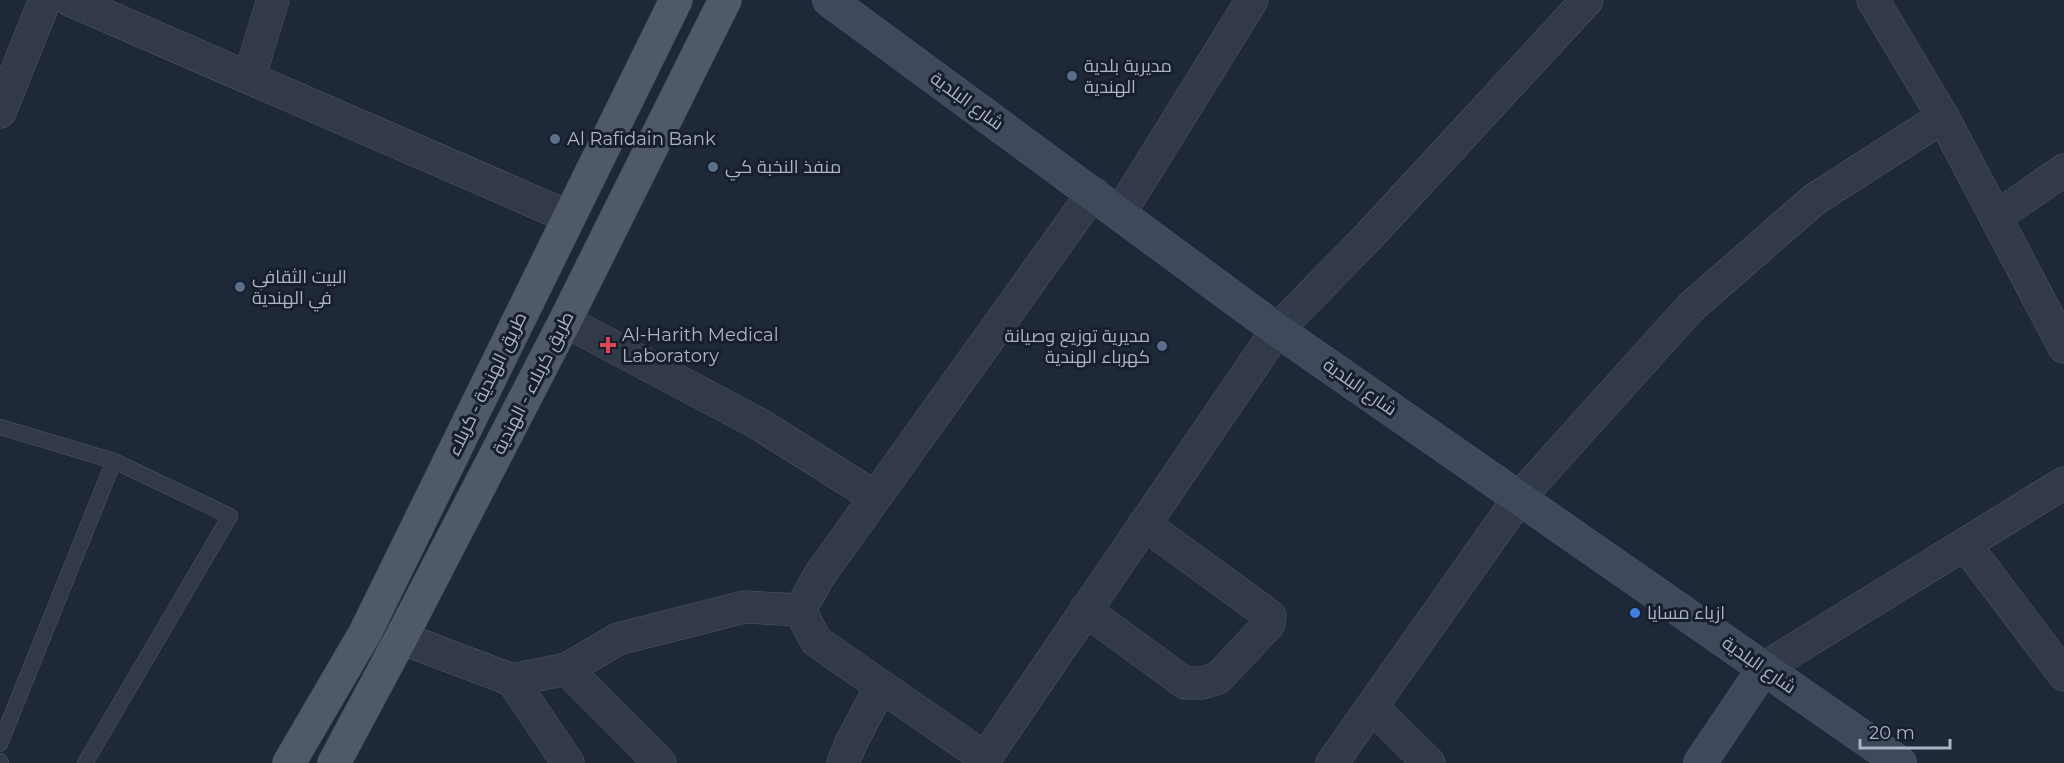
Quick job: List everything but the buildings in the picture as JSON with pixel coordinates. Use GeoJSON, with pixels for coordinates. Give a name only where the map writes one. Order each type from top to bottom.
{"type":"FeatureCollection","features":[{"type":"Feature","properties":{"kind":"main road","name":"طريق الهندية - كربلاء"},"geometry":{"type":"LineString","coordinates":[[289,763],[365,633],[676,0]]}},
{"type":"Feature","properties":{"kind":"main road","name":"طريق كربلاء - الهندية"},"geometry":{"type":"LineString","coordinates":[[341,760],[401,638],[565,321],[725,0]]}},
{"type":"Feature","properties":{"kind":"main road","name":"شارع البلدية"},"geometry":{"type":"LineString","coordinates":[[829,0],[1277,330],[1900,763]]}},
{"type":"Feature","properties":{"kind":"main road"},"geometry":{"type":"LineString","coordinates":[[1700,763],[1764,668]]}},
{"type":"Feature","properties":{"kind":"street"},"geometry":{"type":"LineString","coordinates":[[0,112],[45,0]]}},
{"type":"Feature","properties":{"kind":"street"},"geometry":{"type":"LineString","coordinates":[[70,0],[569,217]]}},
{"type":"Feature","properties":{"kind":"street"},"geometry":{"type":"LineString","coordinates":[[249,78],[273,0]]}},
{"type":"Feature","properties":{"kind":"street"},"geometry":{"type":"LineString","coordinates":[[1120,213],[1252,0]]}},
{"type":"Feature","properties":{"kind":"street"},"geometry":{"type":"LineString","coordinates":[[800,610],[816,641],[984,761],[1277,330],[1369,236],[1587,0]]}},
{"type":"Feature","properties":{"kind":"street"},"geometry":{"type":"LineString","coordinates":[[1874,0],[1942,117],[2064,347]]}},
{"type":"Feature","properties":{"kind":"street"},"geometry":{"type":"LineString","coordinates":[[1332,763],[1520,498],[1691,307],[1815,199],[1942,117]]}},
{"type":"Feature","properties":{"kind":"street"},"geometry":{"type":"LineString","coordinates":[[1996,217],[2064,170]]}},
{"type":"Feature","properties":{"kind":"street"},"geometry":{"type":"LineString","coordinates":[[800,610],[819,576],[1093,193]]}},
{"type":"Feature","properties":{"kind":"street"},"geometry":{"type":"LineString","coordinates":[[565,321],[759,424],[875,497]]}},
{"type":"Feature","properties":{"kind":"street"},"geometry":{"type":"LineString","coordinates":[[1764,668],[2064,483]]}},
{"type":"Feature","properties":{"kind":"street"},"geometry":{"type":"LineString","coordinates":[[1086,610],[1185,683],[1202,683],[1218,678],[1269,624],[1270,616],[1144,524]]}},
{"type":"Feature","properties":{"kind":"street"},"geometry":{"type":"LineString","coordinates":[[1965,544],[2064,675]]}},
{"type":"Feature","properties":{"kind":"street"},"geometry":{"type":"LineString","coordinates":[[401,638],[512,680],[567,669],[618,639],[744,607],[800,610]]}},
{"type":"Feature","properties":{"kind":"street"},"geometry":{"type":"LineString","coordinates":[[567,669],[660,763]]}},
{"type":"Feature","properties":{"kind":"street"},"geometry":{"type":"LineString","coordinates":[[512,680],[568,763]]}},
{"type":"Feature","properties":{"kind":"street"},"geometry":{"type":"LineString","coordinates":[[843,763],[850,743],[881,686]]}},
{"type":"Feature","properties":{"kind":"street"},"geometry":{"type":"LineString","coordinates":[[1372,707],[1429,763]]}},
{"type":"Feature","properties":{"kind":"lane"},"geometry":{"type":"LineString","coordinates":[[0,427],[114,461],[230,516],[85,763]]}},
{"type":"Feature","properties":{"kind":"lane"},"geometry":{"type":"LineString","coordinates":[[0,744],[114,461]]}},
{"type":"Feature","properties":{"kind":"place","name":"مديرية بلدية الهندية"},"geometry":{"type":"Point","coordinates":[1072,76]}},
{"type":"Feature","properties":{"kind":"place","name":"Al Rafidain Bank"},"geometry":{"type":"Point","coordinates":[555,139]}},
{"type":"Feature","properties":{"kind":"place","name":"منفذ النخبة كي"},"geometry":{"type":"Point","coordinates":[713,167]}},
{"type":"Feature","properties":{"kind":"place","name":"البيت الثقافي في الهندية"},"geometry":{"type":"Point","coordinates":[240,287]}},
{"type":"Feature","properties":{"kind":"place","name":"Al-Harith Medical Laboratory"},"geometry":{"type":"Point","coordinates":[608,345]}},
{"type":"Feature","properties":{"kind":"place","name":"مديرية توزيع وصيانة كهرباء الهندية"},"geometry":{"type":"Point","coordinates":[1162,346]}},
{"type":"Feature","properties":{"kind":"place","name":"ازياء مسايا"},"geometry":{"type":"Point","coordinates":[1635,613]}}]}
